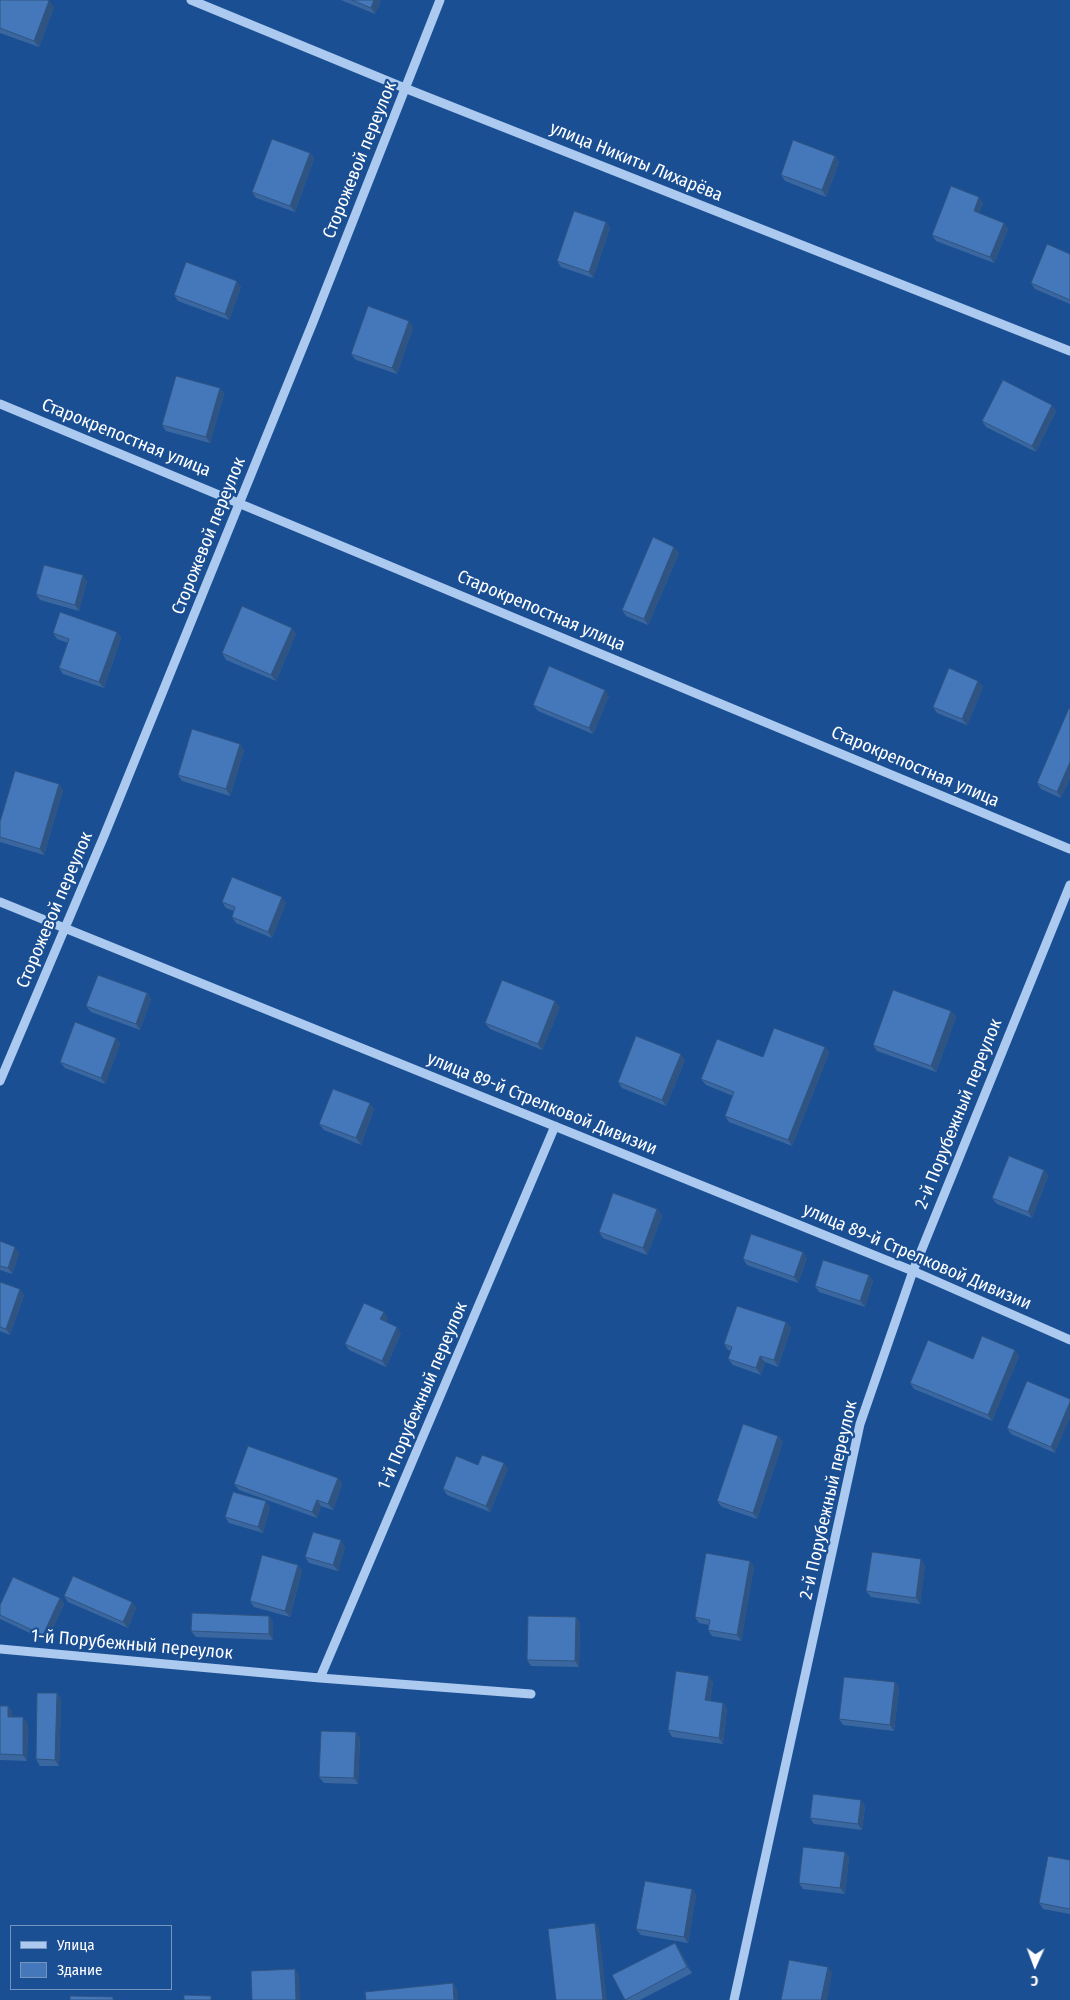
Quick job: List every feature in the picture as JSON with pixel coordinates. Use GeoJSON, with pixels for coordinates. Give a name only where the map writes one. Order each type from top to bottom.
{"type":"FeatureCollection","features":[{"type":"Feature","properties":{"kind":"street","name":"улица Никиты Лихарёва"},"geometry":{"type":"LineString","coordinates":[[191,0],[407,89],[1070,352]]}},
{"type":"Feature","properties":{"kind":"street","name":"Сторожевой переулок"},"geometry":{"type":"LineString","coordinates":[[0,1081],[65,929],[240,503],[407,89],[440,0]]}},
{"type":"Feature","properties":{"kind":"street","name":"Старокрепостная улица"},"geometry":{"type":"LineString","coordinates":[[0,404],[1070,848]]}},
{"type":"Feature","properties":{"kind":"street","name":"2-й Порубежный переулок"},"geometry":{"type":"LineString","coordinates":[[734,2000],[860,1424],[913,1271],[1070,885]]}},
{"type":"Feature","properties":{"kind":"street","name":"улица 89-й Стрелковой Дивизии"},"geometry":{"type":"LineString","coordinates":[[0,902],[913,1271],[1070,1340]]}},
{"type":"Feature","properties":{"kind":"street","name":"1-й Порубежный переулок"},"geometry":{"type":"LineString","coordinates":[[320,1678],[555,1126]]}},
{"type":"Feature","properties":{"kind":"street","name":"1-й Порубежный переулок"},"geometry":{"type":"LineString","coordinates":[[0,1649],[320,1678],[532,1694]]}},
{"type":"Feature","properties":{"kind":"building"},"geometry":{"type":"Polygon","coordinates":[[[0,0],[49,1],[34,41],[0,28],[0,0]]]}},
{"type":"Feature","properties":{"kind":"building"},"geometry":{"type":"Polygon","coordinates":[[[352,0],[374,0],[371,8],[352,0]]]}},
{"type":"Feature","properties":{"kind":"building"},"geometry":{"type":"Polygon","coordinates":[[[272,139],[310,153],[290,206],[252,192],[272,139]]]}},
{"type":"Feature","properties":{"kind":"building"},"geometry":{"type":"Polygon","coordinates":[[[793,140],[835,156],[822,190],[781,175],[793,140]]]}},
{"type":"Feature","properties":{"kind":"building"},"geometry":{"type":"Polygon","coordinates":[[[951,186],[979,197],[974,211],[1004,223],[990,257],[932,235],[951,186]]]}},
{"type":"Feature","properties":{"kind":"building"},"geometry":{"type":"Polygon","coordinates":[[[574,211],[606,222],[589,272],[557,261],[574,211]]]}},
{"type":"Feature","properties":{"kind":"building"},"geometry":{"type":"Polygon","coordinates":[[[1047,244],[1070,254],[1070,300],[1031,283],[1047,244]]]}},
{"type":"Feature","properties":{"kind":"building"},"geometry":{"type":"Polygon","coordinates":[[[186,262],[237,281],[225,314],[174,295],[186,262]]]}},
{"type":"Feature","properties":{"kind":"building"},"geometry":{"type":"Polygon","coordinates":[[[368,306],[409,321],[392,368],[351,354],[368,306]]]}},
{"type":"Feature","properties":{"kind":"building"},"geometry":{"type":"Polygon","coordinates":[[[176,376],[220,388],[206,437],[162,425],[176,376]]]}},
{"type":"Feature","properties":{"kind":"building"},"geometry":{"type":"Polygon","coordinates":[[[1003,380],[1052,405],[1032,446],[982,421],[1003,380]]]}},
{"type":"Feature","properties":{"kind":"building"},"geometry":{"type":"Polygon","coordinates":[[[653,537],[674,547],[644,619],[622,610],[653,537]]]}},
{"type":"Feature","properties":{"kind":"building"},"geometry":{"type":"Polygon","coordinates":[[[44,565],[83,575],[75,605],[36,594],[44,565]]]}},
{"type":"Feature","properties":{"kind":"building"},"geometry":{"type":"Polygon","coordinates":[[[242,606],[292,628],[271,675],[222,653],[242,606]]]}},
{"type":"Feature","properties":{"kind":"building"},"geometry":{"type":"Polygon","coordinates":[[[60,612],[117,632],[99,682],[59,668],[69,639],[53,633],[60,612]]]}},
{"type":"Feature","properties":{"kind":"building"},"geometry":{"type":"Polygon","coordinates":[[[549,666],[605,690],[589,728],[533,705],[549,666]]]}},
{"type":"Feature","properties":{"kind":"building"},"geometry":{"type":"Polygon","coordinates":[[[949,668],[978,681],[962,719],[933,707],[949,668]]]}},
{"type":"Feature","properties":{"kind":"building"},"geometry":{"type":"Polygon","coordinates":[[[1069,708],[1070,762],[1057,792],[1037,783],[1069,708]]]}},
{"type":"Feature","properties":{"kind":"building"},"geometry":{"type":"Polygon","coordinates":[[[192,729],[240,744],[226,789],[178,775],[192,729]]]}},
{"type":"Feature","properties":{"kind":"building"},"geometry":{"type":"Polygon","coordinates":[[[15,771],[59,784],[40,849],[0,837],[0,822],[15,771]]]}},
{"type":"Feature","properties":{"kind":"building"},"geometry":{"type":"Polygon","coordinates":[[[232,877],[282,897],[268,932],[232,917],[235,907],[222,902],[232,877]]]}},
{"type":"Feature","properties":{"kind":"building"},"geometry":{"type":"Polygon","coordinates":[[[98,975],[147,993],[136,1024],[86,1006],[98,975]]]}},
{"type":"Feature","properties":{"kind":"building"},"geometry":{"type":"Polygon","coordinates":[[[502,980],[555,1001],[538,1044],[485,1023],[502,980]]]}},
{"type":"Feature","properties":{"kind":"building"},"geometry":{"type":"Polygon","coordinates":[[[893,990],[951,1011],[931,1066],[873,1045],[893,990]]]}},
{"type":"Feature","properties":{"kind":"building"},"geometry":{"type":"Polygon","coordinates":[[[75,1022],[116,1038],[101,1078],[60,1062],[75,1022]]]}},
{"type":"Feature","properties":{"kind":"building"},"geometry":{"type":"Polygon","coordinates":[[[774,1028],[825,1047],[788,1140],[725,1116],[734,1092],[701,1079],[717,1039],[763,1057],[774,1028]]]}},
{"type":"Feature","properties":{"kind":"building"},"geometry":{"type":"Polygon","coordinates":[[[636,1036],[681,1054],[662,1100],[618,1082],[636,1036]]]}},
{"type":"Feature","properties":{"kind":"building"},"geometry":{"type":"Polygon","coordinates":[[[333,1089],[370,1103],[356,1138],[319,1124],[333,1089]]]}},
{"type":"Feature","properties":{"kind":"building"},"geometry":{"type":"Polygon","coordinates":[[[1009,1156],[1044,1170],[1028,1212],[992,1198],[1009,1156]]]}},
{"type":"Feature","properties":{"kind":"building"},"geometry":{"type":"Polygon","coordinates":[[[613,1193],[657,1209],[643,1248],[599,1232],[613,1193]]]}},
{"type":"Feature","properties":{"kind":"building"},"geometry":{"type":"Polygon","coordinates":[[[751,1234],[803,1252],[794,1277],[743,1259],[751,1234]]]}},
{"type":"Feature","properties":{"kind":"building"},"geometry":{"type":"Polygon","coordinates":[[[0,1241],[15,1247],[8,1268],[0,1266],[0,1241]]]}},
{"type":"Feature","properties":{"kind":"building"},"geometry":{"type":"Polygon","coordinates":[[[823,1260],[869,1275],[860,1301],[815,1286],[823,1260]]]}},
{"type":"Feature","properties":{"kind":"building"},"geometry":{"type":"Polygon","coordinates":[[[0,1282],[20,1289],[6,1329],[0,1327],[0,1282]]]}},
{"type":"Feature","properties":{"kind":"building"},"geometry":{"type":"Polygon","coordinates":[[[364,1303],[384,1312],[380,1319],[397,1327],[382,1361],[345,1344],[364,1303]]]}},
{"type":"Feature","properties":{"kind":"building"},"geometry":{"type":"Polygon","coordinates":[[[737,1306],[786,1322],[774,1360],[760,1356],[756,1368],[728,1359],[732,1347],[724,1344],[737,1306]]]}},
{"type":"Feature","properties":{"kind":"building"},"geometry":{"type":"Polygon","coordinates":[[[982,1336],[1015,1350],[988,1415],[910,1383],[928,1340],[973,1359],[982,1336]]]}},
{"type":"Feature","properties":{"kind":"building"},"geometry":{"type":"Polygon","coordinates":[[[1027,1381],[1070,1399],[1051,1447],[1007,1428],[1027,1381]]]}},
{"type":"Feature","properties":{"kind":"building"},"geometry":{"type":"Polygon","coordinates":[[[743,1424],[778,1436],[753,1513],[717,1501],[743,1424]]]}},
{"type":"Feature","properties":{"kind":"building"},"geometry":{"type":"Polygon","coordinates":[[[248,1446],[338,1478],[328,1504],[317,1500],[312,1512],[234,1484],[248,1446]]]}},
{"type":"Feature","properties":{"kind":"building"},"geometry":{"type":"Polygon","coordinates":[[[482,1455],[504,1463],[486,1506],[443,1489],[456,1456],[478,1465],[482,1455]]]}},
{"type":"Feature","properties":{"kind":"building"},"geometry":{"type":"Polygon","coordinates":[[[233,1492],[266,1501],[258,1527],[225,1517],[233,1492]]]}},
{"type":"Feature","properties":{"kind":"building"},"geometry":{"type":"Polygon","coordinates":[[[313,1532],[341,1540],[333,1565],[305,1557],[313,1532]]]}},
{"type":"Feature","properties":{"kind":"building"},"geometry":{"type":"Polygon","coordinates":[[[872,1552],[921,1559],[916,1598],[866,1591],[872,1552]]]}},
{"type":"Feature","properties":{"kind":"building"},"geometry":{"type":"Polygon","coordinates":[[[706,1553],[750,1561],[737,1635],[708,1630],[710,1620],[695,1617],[706,1553]]]}},
{"type":"Feature","properties":{"kind":"building"},"geometry":{"type":"Polygon","coordinates":[[[262,1555],[298,1565],[285,1611],[250,1601],[262,1555]]]}},
{"type":"Feature","properties":{"kind":"building"},"geometry":{"type":"Polygon","coordinates":[[[73,1576],[132,1602],[123,1622],[64,1596],[73,1576]]]}},
{"type":"Feature","properties":{"kind":"building"},"geometry":{"type":"Polygon","coordinates":[[[13,1577],[60,1598],[43,1635],[0,1615],[0,1605],[13,1577]]]}},
{"type":"Feature","properties":{"kind":"building"},"geometry":{"type":"Polygon","coordinates":[[[192,1613],[269,1616],[269,1634],[191,1631],[192,1613]]]}},
{"type":"Feature","properties":{"kind":"building"},"geometry":{"type":"Polygon","coordinates":[[[528,1616],[576,1617],[575,1661],[527,1660],[528,1616]]]}},
{"type":"Feature","properties":{"kind":"building"},"geometry":{"type":"Polygon","coordinates":[[[676,1671],[709,1676],[705,1700],[723,1703],[719,1738],[668,1730],[676,1671]]]}},
{"type":"Feature","properties":{"kind":"building"},"geometry":{"type":"Polygon","coordinates":[[[844,1677],[895,1682],[890,1725],[839,1719],[844,1677]]]}},
{"type":"Feature","properties":{"kind":"building"},"geometry":{"type":"Polygon","coordinates":[[[37,1693],[57,1693],[55,1760],[36,1759],[37,1693]]]}},
{"type":"Feature","properties":{"kind":"building"},"geometry":{"type":"Polygon","coordinates":[[[0,1706],[8,1706],[8,1717],[23,1717],[23,1755],[0,1754],[0,1706]]]}},
{"type":"Feature","properties":{"kind":"building"},"geometry":{"type":"Polygon","coordinates":[[[321,1731],[356,1732],[354,1778],[319,1777],[321,1731]]]}},
{"type":"Feature","properties":{"kind":"building"},"geometry":{"type":"Polygon","coordinates":[[[813,1794],[861,1800],[858,1824],[810,1818],[813,1794]]]}},
{"type":"Feature","properties":{"kind":"building"},"geometry":{"type":"Polygon","coordinates":[[[803,1847],[845,1852],[840,1888],[799,1883],[803,1847]]]}},
{"type":"Feature","properties":{"kind":"building"},"geometry":{"type":"Polygon","coordinates":[[[1048,1856],[1070,1860],[1070,1909],[1039,1903],[1048,1856]]]}},
{"type":"Feature","properties":{"kind":"building"},"geometry":{"type":"Polygon","coordinates":[[[645,1881],[692,1889],[684,1937],[636,1929],[645,1881]]]}},
{"type":"Feature","properties":{"kind":"building"},"geometry":{"type":"Polygon","coordinates":[[[595,1923],[603,2000],[556,2000],[548,1929],[595,1923]]]}},
{"type":"Feature","properties":{"kind":"building"},"geometry":{"type":"Polygon","coordinates":[[[675,1943],[687,1967],[625,2000],[612,1975],[675,1943]]]}},
{"type":"Feature","properties":{"kind":"building"},"geometry":{"type":"Polygon","coordinates":[[[789,1960],[828,1967],[821,2000],[781,2000],[789,1960]]]}},
{"type":"Feature","properties":{"kind":"building"},"geometry":{"type":"Polygon","coordinates":[[[295,1969],[296,2000],[252,2000],[251,1971],[295,1969]]]}},
{"type":"Feature","properties":{"kind":"building"},"geometry":{"type":"Polygon","coordinates":[[[453,1983],[454,2000],[366,2000],[365,1992],[453,1983]]]}},
{"type":"Feature","properties":{"kind":"building"},"geometry":{"type":"Polygon","coordinates":[[[184,1995],[211,1996],[211,2000],[184,2000],[184,1995]]]}},
{"type":"Feature","properties":{"kind":"building"},"geometry":{"type":"Polygon","coordinates":[[[70,1996],[113,1997],[113,2000],[70,2000],[70,1996]]]}}]}
